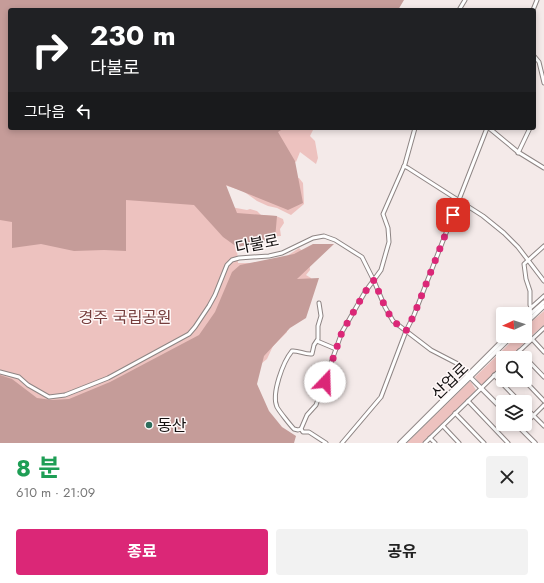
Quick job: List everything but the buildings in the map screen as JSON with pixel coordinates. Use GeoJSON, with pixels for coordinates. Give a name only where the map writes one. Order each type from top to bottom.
{"type":"FeatureCollection","features":[{"type":"Feature","properties":{"kind":"street"},"geometry":{"type":"LineString","coordinates":[[536,58],[539,62],[544,83]]}},
{"type":"Feature","properties":{"kind":"street"},"geometry":{"type":"LineString","coordinates":[[301,429],[307,415],[316,405],[342,332],[365,292],[381,270],[389,242],[388,228],[383,214],[404,166],[414,130]]}},
{"type":"Feature","properties":{"kind":"street"},"geometry":{"type":"LineString","coordinates":[[342,443],[381,397],[458,200],[487,130]]}},
{"type":"Feature","properties":{"kind":"street"},"geometry":{"type":"LineString","coordinates":[[490,130],[518,153],[544,168]]}},
{"type":"Feature","properties":{"kind":"street"},"geometry":{"type":"LineString","coordinates":[[518,153],[529,130]]}},
{"type":"Feature","properties":{"kind":"street"},"geometry":{"type":"LineString","coordinates":[[404,166],[483,216],[504,233],[544,281]]}},
{"type":"Feature","properties":{"kind":"street","name":"다불로"},"geometry":{"type":"LineString","coordinates":[[0,372],[19,377],[28,385],[49,397],[65,395],[108,378],[189,334],[209,306],[227,265],[232,260],[282,253],[313,238],[324,236],[335,240],[362,257],[393,321],[431,350],[458,364],[470,377]]}},
{"type":"Feature","properties":{"kind":"street"},"geometry":{"type":"LineString","coordinates":[[531,307],[530,291],[526,279],[524,264],[544,246]]}},
{"type":"Feature","properties":{"kind":"street"},"geometry":{"type":"LineString","coordinates":[[532,307],[544,296]]}},
{"type":"Feature","properties":{"kind":"street"},"geometry":{"type":"LineString","coordinates":[[532,313],[544,302]]}},
{"type":"Feature","properties":{"kind":"street"},"geometry":{"type":"LineString","coordinates":[[319,303],[322,316],[318,326],[317,340],[311,354],[292,351],[276,388],[276,402],[277,408],[294,429],[301,429],[303,432],[309,432],[326,443]]}},
{"type":"Feature","properties":{"kind":"street"},"geometry":{"type":"LineString","coordinates":[[532,317],[544,306]]}},
{"type":"Feature","properties":{"kind":"street"},"geometry":{"type":"LineString","coordinates":[[544,328],[532,339],[544,351]]}},
{"type":"Feature","properties":{"kind":"street"},"geometry":{"type":"LineString","coordinates":[[317,340],[336,349]]}},
{"type":"Feature","properties":{"kind":"street","name":"산업로"},"geometry":{"type":"LineString","coordinates":[[400,443],[470,377],[501,343]]}},
{"type":"Feature","properties":{"kind":"street","name":"산업로"},"geometry":{"type":"LineString","coordinates":[[404,443],[505,343]]}},
{"type":"Feature","properties":{"kind":"street"},"geometry":{"type":"LineString","coordinates":[[519,351],[528,343]]}},
{"type":"Feature","properties":{"kind":"street"},"geometry":{"type":"LineString","coordinates":[[532,365],[544,377]]}},
{"type":"Feature","properties":{"kind":"street"},"geometry":{"type":"LineString","coordinates":[[425,443],[494,375],[513,395]]}},
{"type":"Feature","properties":{"kind":"street"},"geometry":{"type":"LineString","coordinates":[[470,377],[496,403]]}},
{"type":"Feature","properties":{"kind":"street"},"geometry":{"type":"LineString","coordinates":[[531,387],[544,401]]}},
{"type":"Feature","properties":{"kind":"street"},"geometry":{"type":"LineString","coordinates":[[468,401],[508,443]]}},
{"type":"Feature","properties":{"kind":"street"},"geometry":{"type":"LineString","coordinates":[[544,405],[534,416],[544,426]]}},
{"type":"Feature","properties":{"kind":"street"},"geometry":{"type":"LineString","coordinates":[[455,413],[484,443]]}},
{"type":"Feature","properties":{"kind":"street"},"geometry":{"type":"LineString","coordinates":[[443,426],[460,443]]}},
{"type":"Feature","properties":{"kind":"street"},"geometry":{"type":"LineString","coordinates":[[524,431],[533,441],[528,443]]}},
{"type":"Feature","properties":{"kind":"street"},"geometry":{"type":"LineString","coordinates":[[430,438],[434,443]]}},
{"type":"Feature","properties":{"kind":"green space","name":"경주 국립공원"},"geometry":{"type":"Polygon","coordinates":[[[0,0],[8,8],[8,130],[313,130],[310,136],[315,141],[318,158],[316,164],[300,152],[296,162],[290,158],[296,178],[299,178],[303,183],[304,204],[291,215],[257,201],[243,191],[221,184],[231,207],[247,210],[250,209],[257,211],[261,215],[276,216],[283,219],[284,223],[280,229],[281,236],[258,238],[242,245],[237,249],[238,263],[266,263],[287,256],[299,248],[309,257],[310,270],[306,275],[311,278],[313,287],[287,323],[287,332],[273,346],[267,359],[262,363],[0,443],[0,0]]]}},
{"type":"Feature","properties":{"kind":"green space"},"geometry":{"type":"Polygon","coordinates":[[[544,311],[544,325],[532,335],[532,321],[544,311]]]}},
{"type":"Feature","properties":{"kind":"green space"},"geometry":{"type":"Polygon","coordinates":[[[510,343],[524,343],[516,351],[502,351],[510,343]]]}},
{"type":"Feature","properties":{"kind":"green space"},"geometry":{"type":"Polygon","coordinates":[[[496,357],[496,371],[483,384],[480,384],[475,377],[496,357]]]}},
{"type":"Feature","properties":{"kind":"green space"},"geometry":{"type":"Polygon","coordinates":[[[469,382],[471,382],[476,390],[422,443],[407,443],[469,382]]]}},
{"type":"Feature","properties":{"kind":"shaded area"},"geometry":{"type":"Polygon","coordinates":[[[0,0],[404,0],[399,8],[8,8],[8,130],[281,130],[278,132],[295,161],[303,203],[288,210],[226,185],[237,213],[277,216],[275,239],[237,247],[223,237],[194,205],[126,200],[126,251],[74,251],[41,244],[12,248],[12,222],[0,220],[0,0]]]}},
{"type":"Feature","properties":{"kind":"shaded area"},"geometry":{"type":"Polygon","coordinates":[[[313,244],[334,244],[297,279],[319,278],[306,318],[290,328],[264,356],[257,384],[269,411],[282,427],[296,436],[294,443],[0,443],[0,375],[12,379],[37,398],[52,400],[69,399],[110,382],[199,335],[215,312],[232,272],[240,265],[294,254],[313,244]]]}},
{"type":"Feature","properties":{"kind":"place","name":"동산"},"geometry":{"type":"Point","coordinates":[149,425]}},
{"type":"Feature","properties":{"kind":"route"},"geometry":{"type":"LineString","coordinates":[[325,382],[342,332],[365,292],[374,280],[385,307],[393,321],[406,331],[414,315],[453,215]]}}]}
